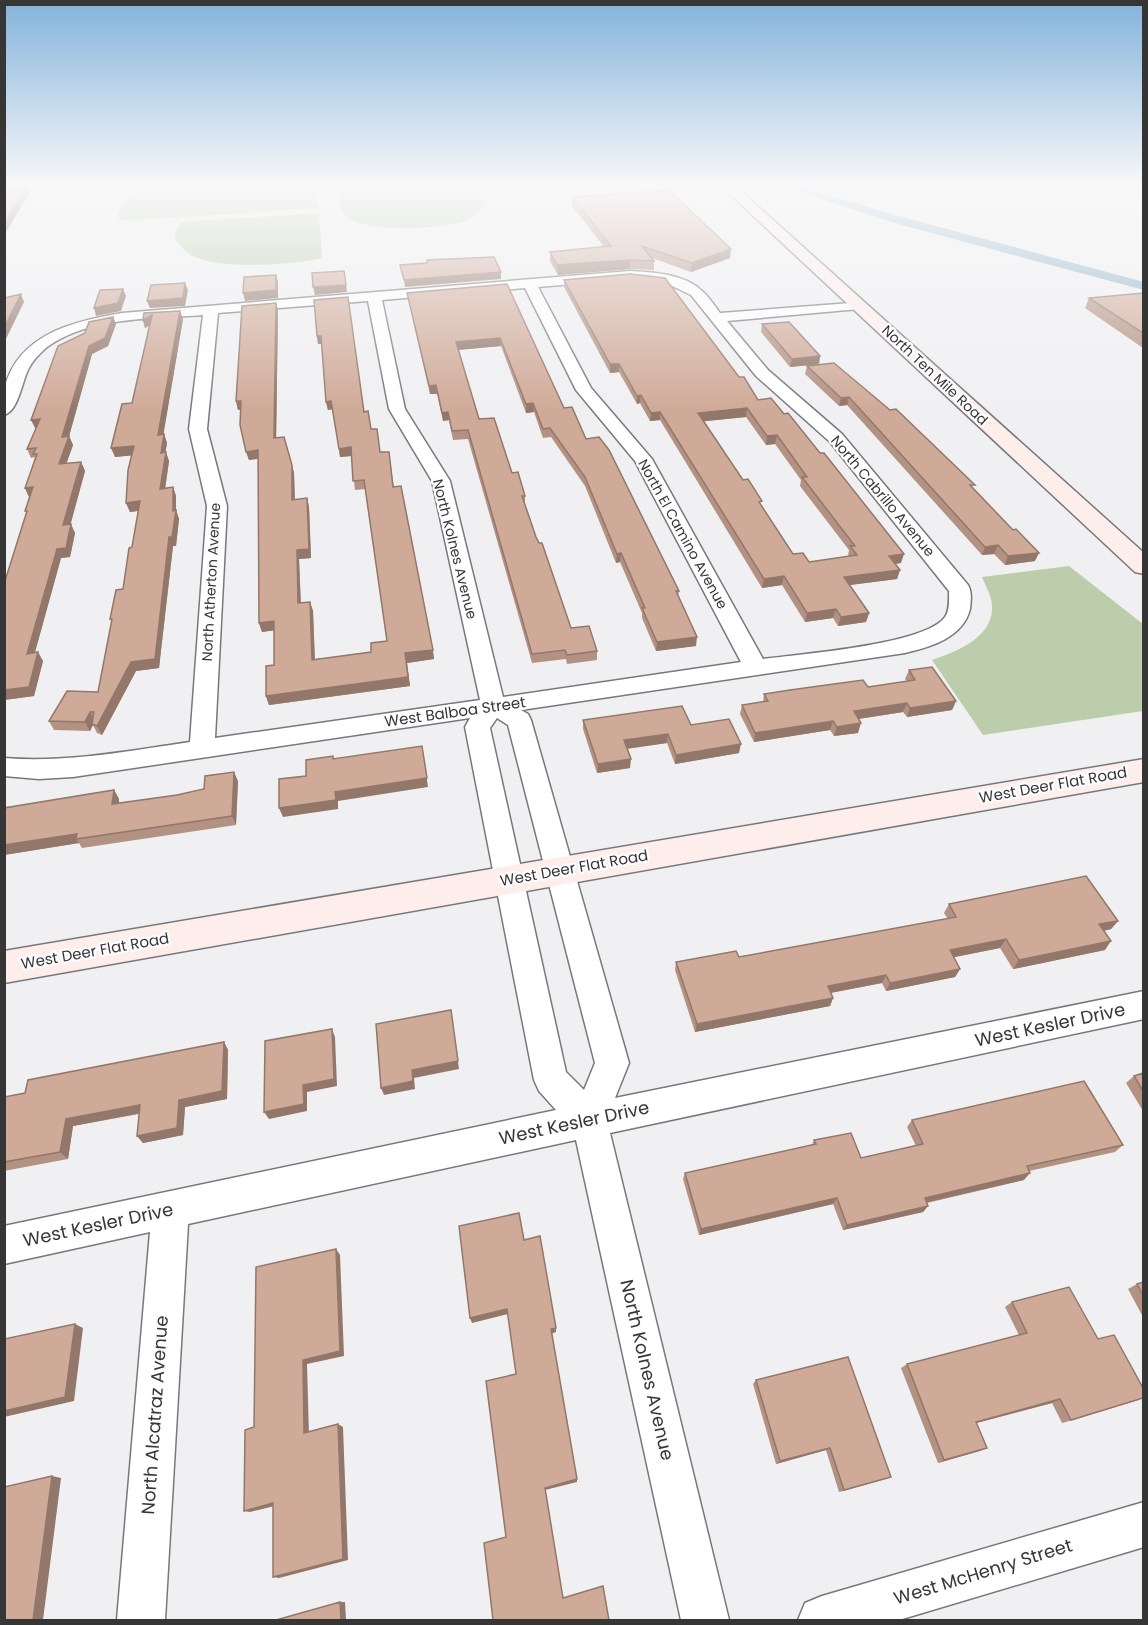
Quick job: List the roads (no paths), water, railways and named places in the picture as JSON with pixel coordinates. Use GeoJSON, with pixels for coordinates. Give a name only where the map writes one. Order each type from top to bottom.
{"type":"FeatureCollection","features":[{"type":"Feature","properties":{"kind":"main road","name":"North Ten Mile Road"},"geometry":{"type":"LineString","coordinates":[[809,260],[1143,567]]}},
{"type":"Feature","properties":{"kind":"main road","name":"West Deer Flat Road"},"geometry":{"type":"LineString","coordinates":[[4,967],[560,869],[1143,770]]}},
{"type":"Feature","properties":{"kind":"street","name":"North Cabrillo Avenue"},"geometry":{"type":"LineString","coordinates":[[4,410],[24,362],[33,351],[67,332],[122,316],[630,275],[671,280],[690,288],[718,317],[762,373],[836,438],[960,590],[962,606],[955,622],[935,637],[905,646]]}},
{"type":"Feature","properties":{"kind":"street","name":"North El Camino Avenue"},"geometry":{"type":"LineString","coordinates":[[529,283],[584,390],[643,459],[756,668]]}},
{"type":"Feature","properties":{"kind":"street","name":"North Kolnes Avenue"},"geometry":{"type":"LineString","coordinates":[[374,296],[397,409],[441,481],[493,706]]}},
{"type":"Feature","properties":{"kind":"street"},"geometry":{"type":"LineString","coordinates":[[718,317],[859,305]]}},
{"type":"Feature","properties":{"kind":"street","name":"North Atherton Avenue"},"geometry":{"type":"LineString","coordinates":[[202,749],[217,506],[198,429],[211,309]]}},
{"type":"Feature","properties":{"kind":"street","name":"West Balboa Street"},"geometry":{"type":"LineString","coordinates":[[4,766],[39,770],[74,768],[905,646]]}},
{"type":"Feature","properties":{"kind":"street"},"geometry":{"type":"LineString","coordinates":[[493,706],[519,720],[560,869],[612,1063],[589,1120],[551,1080],[477,727],[493,706]]}},
{"type":"Feature","properties":{"kind":"street","name":"West Kesler Drive"},"geometry":{"type":"LineString","coordinates":[[4,1245],[1143,1005]]}},
{"type":"Feature","properties":{"kind":"street","name":"North Kolnes Avenue"},"geometry":{"type":"LineString","coordinates":[[589,1120],[705,1620]]}},
{"type":"Feature","properties":{"kind":"street","name":"North Alcatraz Avenue"},"geometry":{"type":"LineString","coordinates":[[141,1620],[170,1210]]}},
{"type":"Feature","properties":{"kind":"street","name":"West McHenry Street"},"geometry":{"type":"LineString","coordinates":[[822,1620],[1143,1524]]}},
{"type":"Feature","properties":{"kind":"waterway"},"geometry":{"type":"LineString","coordinates":[[1047,260],[1144,286]]}}]}
